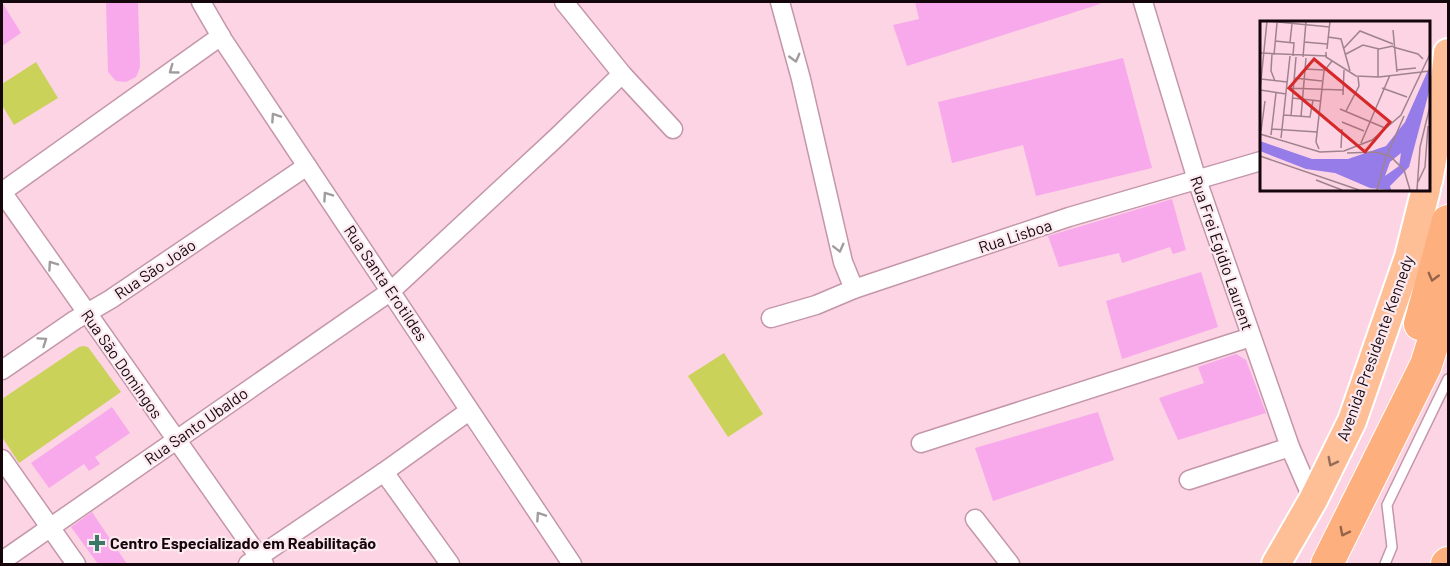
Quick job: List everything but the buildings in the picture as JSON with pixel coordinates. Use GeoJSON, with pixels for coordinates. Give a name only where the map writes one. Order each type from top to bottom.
{"type":"FeatureCollection","features":[{"type":"Feature","properties":{"kind":"highway"},"geometry":{"type":"LineString","coordinates":[[1429,172],[1435,110],[1449,52]]}},
{"type":"Feature","properties":{"kind":"highway","name":"Avenida Presidente Kennedy"},"geometry":{"type":"LineString","coordinates":[[1276,564],[1313,500],[1352,421],[1386,330],[1409,257],[1426,190]]}},
{"type":"Feature","properties":{"kind":"highway"},"geometry":{"type":"LineString","coordinates":[[1387,442],[1449,220]]}},
{"type":"Feature","properties":{"kind":"highway"},"geometry":{"type":"LineString","coordinates":[[1327,564],[1426,365],[1449,296]]}},
{"type":"Feature","properties":{"kind":"street","name":"Rua Santa Erotildes"},"geometry":{"type":"LineString","coordinates":[[201,2],[221,36],[572,564]]}},
{"type":"Feature","properties":{"kind":"street"},"geometry":{"type":"LineString","coordinates":[[564,2],[622,74],[673,129]]}},
{"type":"Feature","properties":{"kind":"street"},"geometry":{"type":"LineString","coordinates":[[780,2],[801,79],[843,262],[854,289]]}},
{"type":"Feature","properties":{"kind":"street","name":"Rua Frei Egidio Laurent"},"geometry":{"type":"LineString","coordinates":[[1143,2],[1197,180],[1290,447],[1313,500]]}},
{"type":"Feature","properties":{"kind":"street"},"geometry":{"type":"LineString","coordinates":[[2,192],[221,36]]}},
{"type":"Feature","properties":{"kind":"street","name":"Rua Santo Ubaldo"},"geometry":{"type":"LineString","coordinates":[[2,561],[391,291],[622,74]]}},
{"type":"Feature","properties":{"kind":"street","name":"Rua Lisboa"},"geometry":{"type":"LineString","coordinates":[[771,318],[816,305],[854,289],[1069,218],[1163,188],[1260,161]]}},
{"type":"Feature","properties":{"kind":"street","name":"Rua São João"},"geometry":{"type":"LineString","coordinates":[[2,370],[307,166]]}},
{"type":"Feature","properties":{"kind":"street","name":"Rua São Domingos"},"geometry":{"type":"LineString","coordinates":[[2,192],[176,440],[257,562]]}},
{"type":"Feature","properties":{"kind":"street"},"geometry":{"type":"LineString","coordinates":[[921,443],[1251,338]]}},
{"type":"Feature","properties":{"kind":"street"},"geometry":{"type":"LineString","coordinates":[[257,562],[469,411]]}},
{"type":"Feature","properties":{"kind":"street"},"geometry":{"type":"LineString","coordinates":[[1189,480],[1290,447]]}},
{"type":"Feature","properties":{"kind":"street"},"geometry":{"type":"LineString","coordinates":[[2,459],[76,564]]}},
{"type":"Feature","properties":{"kind":"street"},"geometry":{"type":"LineString","coordinates":[[384,472],[450,564]]}},
{"type":"Feature","properties":{"kind":"street"},"geometry":{"type":"LineString","coordinates":[[975,519],[1010,564]]}},
{"type":"Feature","properties":{"kind":"lane"},"geometry":{"type":"LineString","coordinates":[[1385,564],[1392,547],[1387,505],[1449,379]]}},
{"type":"Feature","properties":{"kind":"green space"},"geometry":{"type":"Polygon","coordinates":[[[36,62],[58,98],[14,125],[2,105],[2,84],[36,62]]]}},
{"type":"Feature","properties":{"kind":"green space"},"geometry":{"type":"Polygon","coordinates":[[[83,346],[88,347],[121,392],[19,463],[2,437],[2,399],[83,346]]]}},
{"type":"Feature","properties":{"kind":"green space"},"geometry":{"type":"Polygon","coordinates":[[[724,353],[763,414],[728,437],[688,376],[724,353]]]}},
{"type":"Feature","properties":{"kind":"place","name":"Centro Especializado em Reabilitação"},"geometry":{"type":"Point","coordinates":[97,543]}}]}
